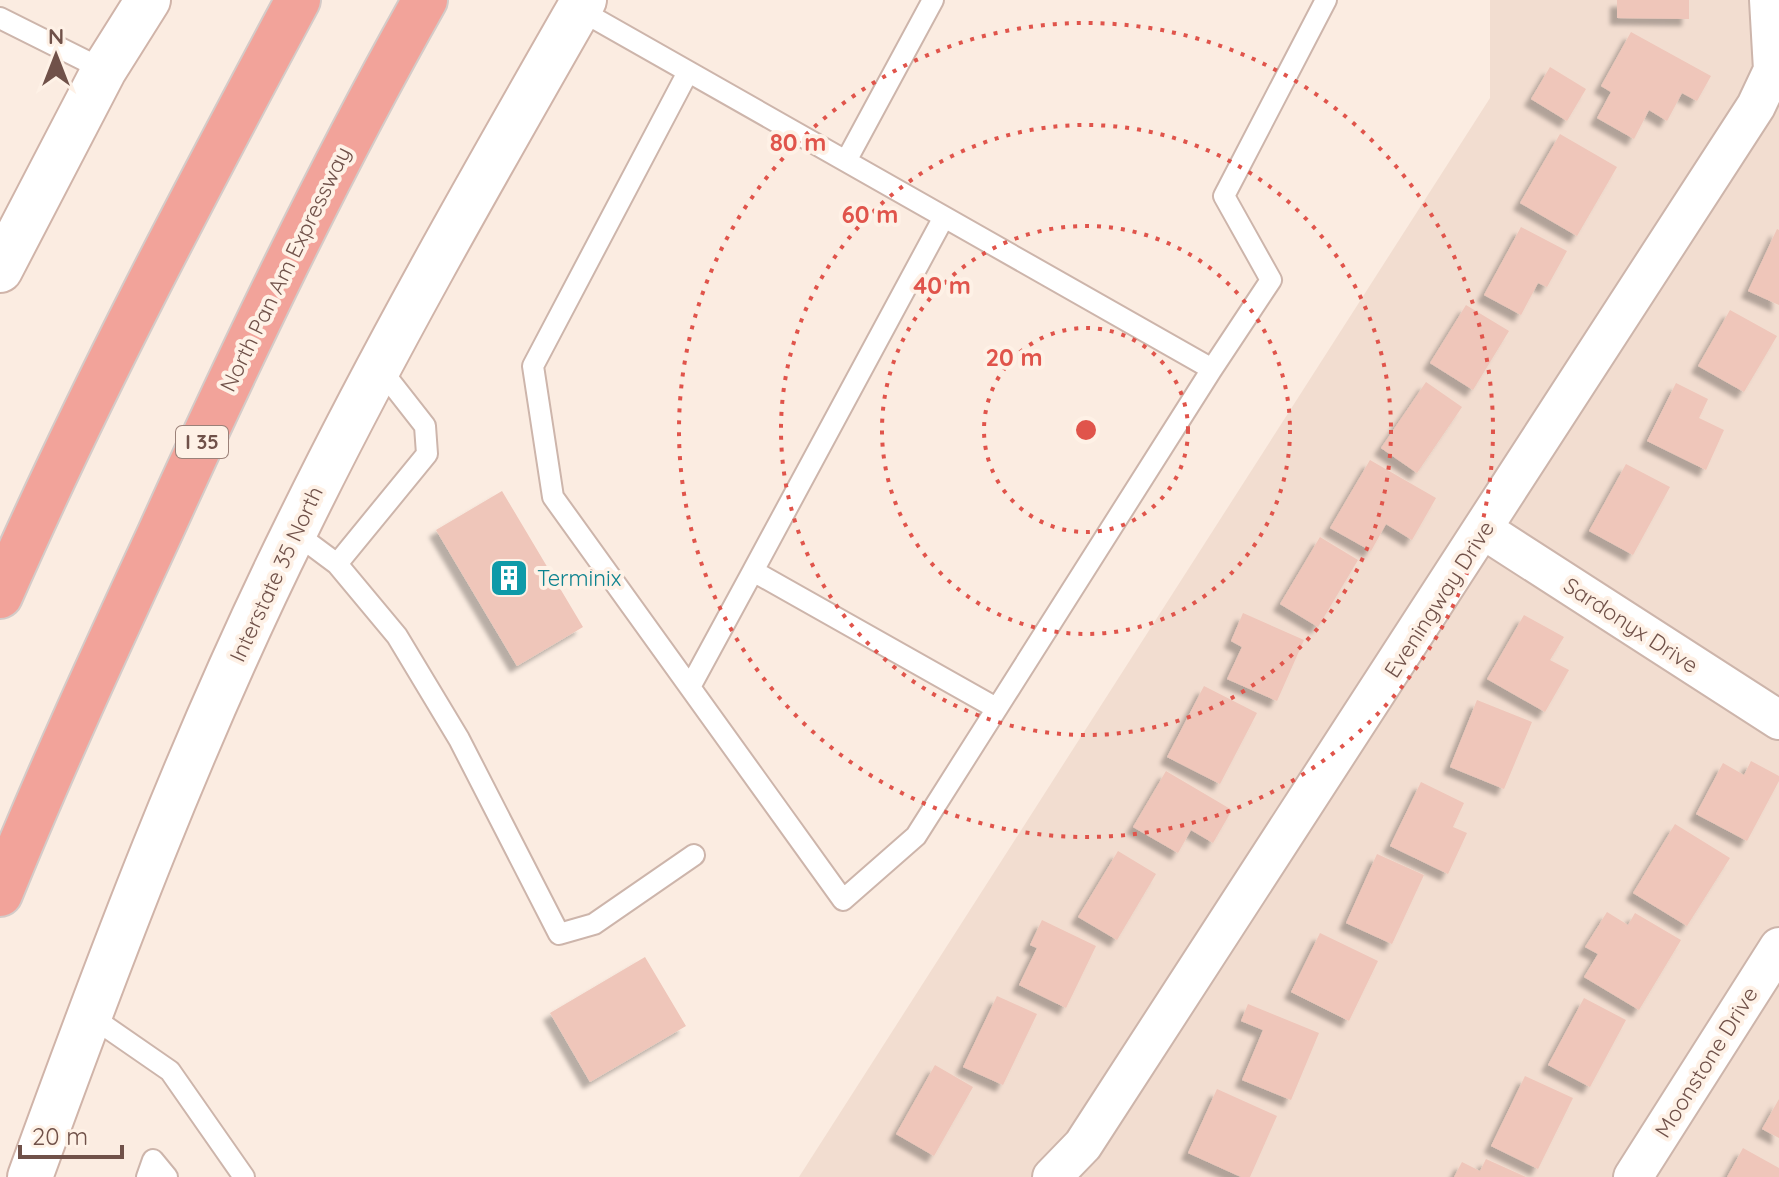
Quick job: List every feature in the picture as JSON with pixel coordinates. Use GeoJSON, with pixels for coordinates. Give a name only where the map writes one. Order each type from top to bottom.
{"type":"FeatureCollection","features":[{"type":"Feature","properties":{"kind":"highway"},"geometry":{"type":"LineString","coordinates":[[0,596],[34,518],[198,186],[298,0]]}},
{"type":"Feature","properties":{"kind":"highway","name":"North Pan Am Expressway"},"geometry":{"type":"LineString","coordinates":[[0,894],[38,799],[195,455],[352,130],[425,0]]}},
{"type":"Feature","properties":{"kind":"main road"},"geometry":{"type":"LineString","coordinates":[[0,270],[104,70],[148,0]]}},
{"type":"Feature","properties":{"kind":"main road","name":"Interstate 35 North"},"geometry":{"type":"LineString","coordinates":[[30,1177],[129,908],[202,734],[294,532],[378,366],[581,5]]}},
{"type":"Feature","properties":{"kind":"street","name":"Eveningway Drive"},"geometry":{"type":"LineString","coordinates":[[1052,1177],[1083,1145],[1756,106],[1773,70],[1769,0]]}},
{"type":"Feature","properties":{"kind":"street","name":"Sardonyx Drive"},"geometry":{"type":"LineString","coordinates":[[1484,530],[1779,720]]}},
{"type":"Feature","properties":{"kind":"street","name":"Moonstone Drive"},"geometry":{"type":"LineString","coordinates":[[1633,1177],[1779,947]]}},
{"type":"Feature","properties":{"kind":"lane"},"geometry":{"type":"LineString","coordinates":[[846,161],[933,0]]}},
{"type":"Feature","properties":{"kind":"lane"},"geometry":{"type":"LineString","coordinates":[[688,72],[533,366],[553,497],[843,900],[916,836],[1271,280],[1224,196],[1326,0]]}},
{"type":"Feature","properties":{"kind":"lane"},"geometry":{"type":"LineString","coordinates":[[581,5],[688,72],[1212,369]]}},
{"type":"Feature","properties":{"kind":"lane"},"geometry":{"type":"LineString","coordinates":[[0,18],[104,70]]}},
{"type":"Feature","properties":{"kind":"lane"},"geometry":{"type":"LineString","coordinates":[[690,687],[944,217]]}},
{"type":"Feature","properties":{"kind":"lane"},"geometry":{"type":"LineString","coordinates":[[337,564],[427,454],[425,426],[378,366]]}},
{"type":"Feature","properties":{"kind":"lane"},"geometry":{"type":"LineString","coordinates":[[294,532],[337,564],[397,636],[437,702],[559,934],[594,924],[694,855]]}},
{"type":"Feature","properties":{"kind":"lane"},"geometry":{"type":"LineString","coordinates":[[753,571],[996,708]]}},
{"type":"Feature","properties":{"kind":"lane"},"geometry":{"type":"LineString","coordinates":[[89,1015],[170,1071],[244,1177]]}},
{"type":"Feature","properties":{"kind":"lane"},"geometry":{"type":"LineString","coordinates":[[147,1177],[153,1160],[167,1177]]}},
{"type":"Feature","properties":{"kind":"shaded area"},"geometry":{"type":"Polygon","coordinates":[[[1490,0],[1779,0],[1779,1177],[799,1177],[1490,98],[1490,0]]]}},
{"type":"Feature","properties":{"kind":"building"},"geometry":{"type":"Polygon","coordinates":[[[1617,0],[1689,0],[1689,19],[1617,18],[1617,0]]]}},
{"type":"Feature","properties":{"kind":"building"},"geometry":{"type":"Polygon","coordinates":[[[1631,32],[1711,76],[1697,101],[1682,93],[1667,121],[1649,110],[1634,139],[1597,118],[1611,92],[1601,86],[1631,32]]]}},
{"type":"Feature","properties":{"kind":"building"},"geometry":{"type":"Polygon","coordinates":[[[1550,67],[1586,89],[1567,121],[1531,99],[1550,67]]]}},
{"type":"Feature","properties":{"kind":"building"},"geometry":{"type":"Polygon","coordinates":[[[1560,134],[1617,167],[1577,236],[1520,203],[1560,134]]]}},
{"type":"Feature","properties":{"kind":"building"},"geometry":{"type":"Polygon","coordinates":[[[1521,227],[1567,251],[1547,287],[1538,283],[1521,315],[1484,295],[1521,227]]]}},
{"type":"Feature","properties":{"kind":"building"},"geometry":{"type":"Polygon","coordinates":[[[1779,230],[1779,305],[1748,291],[1779,230]]]}},
{"type":"Feature","properties":{"kind":"building"},"geometry":{"type":"Polygon","coordinates":[[[1466,305],[1509,331],[1473,390],[1430,363],[1466,305]]]}},
{"type":"Feature","properties":{"kind":"building"},"geometry":{"type":"Polygon","coordinates":[[[1730,310],[1777,336],[1744,392],[1698,366],[1730,310]]]}},
{"type":"Feature","properties":{"kind":"building"},"geometry":{"type":"Polygon","coordinates":[[[1426,382],[1462,407],[1417,473],[1381,448],[1426,382]]]}},
{"type":"Feature","properties":{"kind":"building"},"geometry":{"type":"Polygon","coordinates":[[[1676,383],[1708,399],[1699,418],[1724,430],[1706,470],[1647,441],[1676,383]]]}},
{"type":"Feature","properties":{"kind":"building"},"geometry":{"type":"Polygon","coordinates":[[[1370,460],[1436,498],[1412,540],[1386,524],[1371,551],[1330,528],[1370,460]]]}},
{"type":"Feature","properties":{"kind":"building"},"geometry":{"type":"Polygon","coordinates":[[[1626,464],[1670,487],[1633,555],[1589,531],[1626,464]]]}},
{"type":"Feature","properties":{"kind":"building","name":"Terminix"},"geometry":{"type":"Polygon","coordinates":[[[502,491],[583,627],[517,666],[436,530],[502,491]]]}},
{"type":"Feature","properties":{"kind":"building"},"geometry":{"type":"Polygon","coordinates":[[[1320,537],[1358,560],[1318,627],[1280,604],[1320,537]]]}},
{"type":"Feature","properties":{"kind":"building"},"geometry":{"type":"Polygon","coordinates":[[[1243,613],[1304,640],[1277,701],[1227,679],[1242,647],[1231,641],[1243,613]]]}},
{"type":"Feature","properties":{"kind":"building"},"geometry":{"type":"Polygon","coordinates":[[[1524,615],[1564,637],[1550,660],[1569,670],[1545,712],[1487,679],[1524,615]]]}},
{"type":"Feature","properties":{"kind":"building"},"geometry":{"type":"Polygon","coordinates":[[[1204,686],[1257,713],[1220,784],[1167,757],[1204,686]]]}},
{"type":"Feature","properties":{"kind":"building"},"geometry":{"type":"Polygon","coordinates":[[[1477,700],[1532,722],[1504,789],[1450,767],[1477,700]]]}},
{"type":"Feature","properties":{"kind":"building"},"geometry":{"type":"Polygon","coordinates":[[[1751,761],[1779,776],[1779,781],[1747,841],[1696,814],[1723,763],[1744,775],[1751,761]]]}},
{"type":"Feature","properties":{"kind":"building"},"geometry":{"type":"Polygon","coordinates":[[[1166,771],[1232,810],[1213,843],[1191,830],[1178,853],[1133,827],[1166,771]]]}},
{"type":"Feature","properties":{"kind":"building"},"geometry":{"type":"Polygon","coordinates":[[[1421,782],[1464,803],[1453,827],[1467,833],[1448,874],[1390,846],[1421,782]]]}},
{"type":"Feature","properties":{"kind":"building"},"geometry":{"type":"Polygon","coordinates":[[[1675,824],[1730,858],[1687,926],[1633,893],[1675,824]]]}},
{"type":"Feature","properties":{"kind":"building"},"geometry":{"type":"Polygon","coordinates":[[[1118,851],[1156,874],[1117,940],[1078,917],[1118,851]]]}},
{"type":"Feature","properties":{"kind":"building"},"geometry":{"type":"Polygon","coordinates":[[[1377,854],[1424,875],[1392,944],[1346,923],[1377,854]]]}},
{"type":"Feature","properties":{"kind":"building"},"geometry":{"type":"Polygon","coordinates":[[[1607,912],[1628,925],[1635,913],[1681,940],[1639,1010],[1584,977],[1598,954],[1585,947],[1607,912]]]}},
{"type":"Feature","properties":{"kind":"building"},"geometry":{"type":"Polygon","coordinates":[[[1042,920],[1096,946],[1066,1008],[1019,985],[1037,948],[1030,945],[1042,920]]]}},
{"type":"Feature","properties":{"kind":"building"},"geometry":{"type":"Polygon","coordinates":[[[1320,933],[1378,961],[1349,1021],[1291,992],[1320,933]]]}},
{"type":"Feature","properties":{"kind":"building"},"geometry":{"type":"Polygon","coordinates":[[[645,957],[686,1026],[590,1082],[550,1013],[645,957]]]}},
{"type":"Feature","properties":{"kind":"building"},"geometry":{"type":"Polygon","coordinates":[[[997,996],[1037,1014],[1003,1085],[963,1067],[997,996]]]}},
{"type":"Feature","properties":{"kind":"building"},"geometry":{"type":"Polygon","coordinates":[[[1584,998],[1626,1020],[1590,1087],[1548,1065],[1584,998]]]}},
{"type":"Feature","properties":{"kind":"building"},"geometry":{"type":"Polygon","coordinates":[[[1248,1004],[1319,1033],[1291,1100],[1242,1080],[1263,1030],[1241,1021],[1248,1004]]]}},
{"type":"Feature","properties":{"kind":"building"},"geometry":{"type":"Polygon","coordinates":[[[935,1065],[973,1087],[934,1156],[896,1134],[935,1065]]]}},
{"type":"Feature","properties":{"kind":"building"},"geometry":{"type":"Polygon","coordinates":[[[1525,1076],[1573,1098],[1538,1169],[1491,1146],[1525,1076]]]}},
{"type":"Feature","properties":{"kind":"building"},"geometry":{"type":"Polygon","coordinates":[[[1217,1089],[1277,1116],[1250,1177],[1241,1177],[1188,1153],[1217,1089]]]}},
{"type":"Feature","properties":{"kind":"building"},"geometry":{"type":"Polygon","coordinates":[[[1779,1099],[1779,1138],[1762,1129],[1779,1099]]]}},
{"type":"Feature","properties":{"kind":"building"},"geometry":{"type":"Polygon","coordinates":[[[1743,1148],[1779,1168],[1779,1177],[1727,1177],[1743,1148]]]}},
{"type":"Feature","properties":{"kind":"building"},"geometry":{"type":"Polygon","coordinates":[[[1486,1159],[1526,1177],[1454,1177],[1462,1162],[1480,1171],[1486,1159]]]}},
{"type":"Feature","properties":{"kind":"place","name":"Terminix"},"geometry":{"type":"Point","coordinates":[509,578]}}]}
